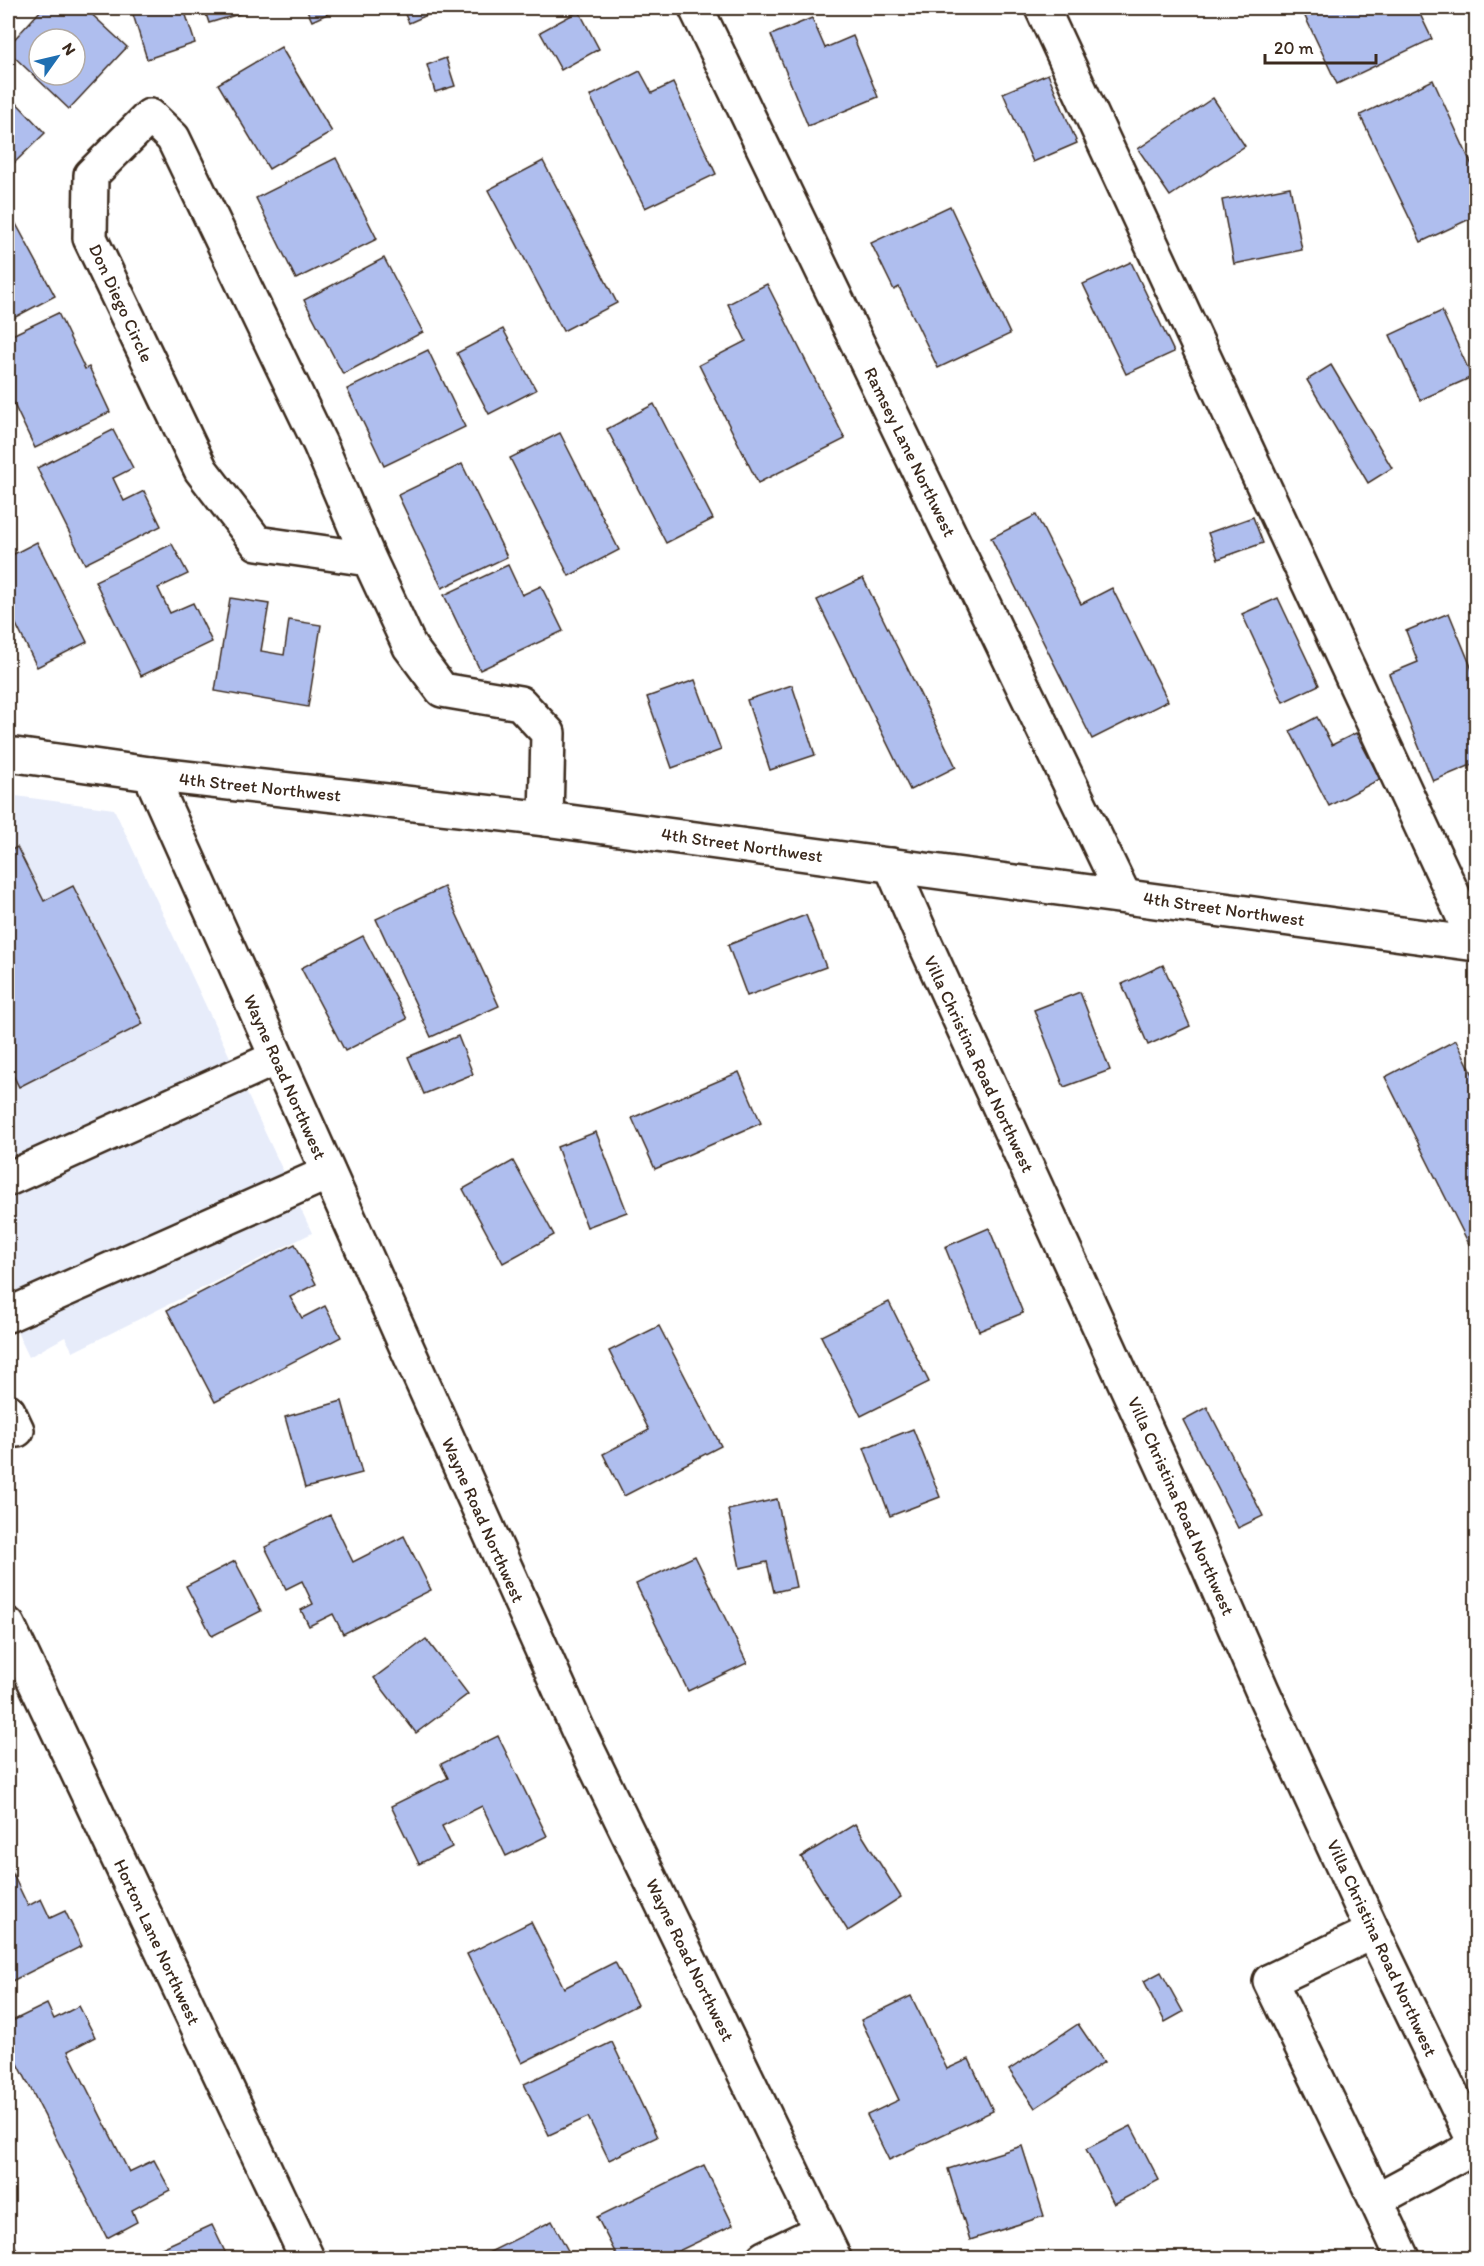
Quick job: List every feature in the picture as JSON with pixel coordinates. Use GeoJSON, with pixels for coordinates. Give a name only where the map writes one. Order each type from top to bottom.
{"type":"FeatureCollection","features":[{"type":"Feature","properties":{"kind":"street","name":"Ramsey Lane Northwest"},"geometry":{"type":"LineString","coordinates":[[696,8],[1124,896]]}},
{"type":"Feature","properties":{"kind":"street"},"geometry":{"type":"LineString","coordinates":[[1042,8],[1476,944]]}},
{"type":"Feature","properties":{"kind":"street","name":"Don Diego Circle"},"geometry":{"type":"LineString","coordinates":[[369,560],[257,543],[201,470],[90,238],[91,175],[150,116],[173,138],[232,258],[320,444],[369,560],[410,647],[442,690],[520,703],[548,733],[546,819]]}},
{"type":"Feature","properties":{"kind":"street","name":"4th Street Northwest"},"geometry":{"type":"LineString","coordinates":[[8,754],[150,774],[546,819],[1476,944]]}},
{"type":"Feature","properties":{"kind":"street","name":"Wayne Road Northwest"},"geometry":{"type":"LineString","coordinates":[[150,774],[578,1730],[827,2245]]}},
{"type":"Feature","properties":{"kind":"street","name":"Villa Christina Road Northwest"},"geometry":{"type":"LineString","coordinates":[[891,865],[1372,1932],[1476,2145]]}},
{"type":"Feature","properties":{"kind":"street"},"geometry":{"type":"LineString","coordinates":[[8,1179],[276,1058]]}},
{"type":"Feature","properties":{"kind":"street"},"geometry":{"type":"LineString","coordinates":[[8,1315],[328,1173]]}},
{"type":"Feature","properties":{"kind":"street","name":"Horton Lane Northwest"},"geometry":{"type":"LineString","coordinates":[[8,1625],[307,2259]]}},
{"type":"Feature","properties":{"kind":"street"},"geometry":{"type":"LineString","coordinates":[[1372,1932],[1270,1981],[1403,2259]]}},
{"type":"Feature","properties":{"kind":"street"},"geometry":{"type":"LineString","coordinates":[[1376,2200],[1476,2145]]}},
{"type":"Feature","properties":{"kind":"street"},"geometry":{"type":"LineString","coordinates":[[764,2259],[827,2245]]}},
{"type":"Feature","properties":{"kind":"shaded area"},"geometry":{"type":"Polygon","coordinates":[[[8,795],[114,809],[312,1233],[73,1352],[65,1337],[29,1357],[8,1313],[8,795]]]}},
{"type":"Feature","properties":{"kind":"building"},"geometry":{"type":"Polygon","coordinates":[[[43,8],[85,8],[127,47],[69,109],[46,87],[87,87],[87,27],[27,27],[27,69],[8,51],[8,46],[43,8]]]}},
{"type":"Feature","properties":{"kind":"building"},"geometry":{"type":"Polygon","coordinates":[[[131,8],[198,8],[185,12],[195,43],[147,59],[131,8]]]}},
{"type":"Feature","properties":{"kind":"building"},"geometry":{"type":"Polygon","coordinates":[[[204,8],[259,8],[209,23],[204,8]]]}},
{"type":"Feature","properties":{"kind":"building"},"geometry":{"type":"Polygon","coordinates":[[[306,8],[340,8],[312,21],[306,8]]]}},
{"type":"Feature","properties":{"kind":"building"},"geometry":{"type":"Polygon","coordinates":[[[402,8],[443,8],[409,23],[402,8]]]}},
{"type":"Feature","properties":{"kind":"building"},"geometry":{"type":"Polygon","coordinates":[[[1301,8],[1417,8],[1432,39],[1337,84],[1301,8]]]}},
{"type":"Feature","properties":{"kind":"building"},"geometry":{"type":"Polygon","coordinates":[[[579,11],[599,49],[561,70],[540,32],[579,11]]]}},
{"type":"Feature","properties":{"kind":"building"},"geometry":{"type":"Polygon","coordinates":[[[812,18],[825,48],[853,36],[878,97],[808,126],[771,35],[812,18]]]}},
{"type":"Feature","properties":{"kind":"building"},"geometry":{"type":"Polygon","coordinates":[[[281,47],[332,132],[269,169],[218,84],[281,47]]]}},
{"type":"Feature","properties":{"kind":"building"},"geometry":{"type":"Polygon","coordinates":[[[446,58],[455,86],[435,92],[427,65],[446,58]]]}},
{"type":"Feature","properties":{"kind":"building"},"geometry":{"type":"Polygon","coordinates":[[[640,71],[652,93],[673,83],[716,174],[645,208],[590,96],[640,71]]]}},
{"type":"Feature","properties":{"kind":"building"},"geometry":{"type":"Polygon","coordinates":[[[1048,74],[1077,143],[1033,162],[1003,93],[1048,74]]]}},
{"type":"Feature","properties":{"kind":"building"},"geometry":{"type":"Polygon","coordinates":[[[1433,80],[1476,174],[1476,216],[1421,242],[1360,115],[1433,80]]]}},
{"type":"Feature","properties":{"kind":"building"},"geometry":{"type":"Polygon","coordinates":[[[8,94],[45,133],[8,169],[8,94]]]}},
{"type":"Feature","properties":{"kind":"building"},"geometry":{"type":"Polygon","coordinates":[[[1213,98],[1245,146],[1170,196],[1138,149],[1213,98]]]}},
{"type":"Feature","properties":{"kind":"building"},"geometry":{"type":"Polygon","coordinates":[[[336,158],[377,239],[296,279],[256,198],[336,158]]]}},
{"type":"Feature","properties":{"kind":"building"},"geometry":{"type":"Polygon","coordinates":[[[543,161],[617,303],[563,331],[488,190],[543,161]]]}},
{"type":"Feature","properties":{"kind":"building"},"geometry":{"type":"Polygon","coordinates":[[[1290,187],[1302,250],[1234,264],[1222,200],[1290,187]]]}},
{"type":"Feature","properties":{"kind":"building"},"geometry":{"type":"Polygon","coordinates":[[[950,206],[1010,334],[938,368],[899,287],[894,290],[871,243],[950,206]]]}},
{"type":"Feature","properties":{"kind":"building"},"geometry":{"type":"Polygon","coordinates":[[[8,209],[55,296],[8,321],[8,209]]]}},
{"type":"Feature","properties":{"kind":"building"},"geometry":{"type":"Polygon","coordinates":[[[384,258],[423,332],[343,374],[304,300],[384,258]]]}},
{"type":"Feature","properties":{"kind":"building"},"geometry":{"type":"Polygon","coordinates":[[[1131,262],[1174,352],[1126,374],[1083,284],[1131,262]]]}},
{"type":"Feature","properties":{"kind":"building"},"geometry":{"type":"Polygon","coordinates":[[[767,284],[845,439],[758,483],[699,365],[746,341],[728,304],[767,284]]]}},
{"type":"Feature","properties":{"kind":"building"},"geometry":{"type":"Polygon","coordinates":[[[1442,311],[1472,377],[1420,400],[1390,335],[1442,311]]]}},
{"type":"Feature","properties":{"kind":"building"},"geometry":{"type":"Polygon","coordinates":[[[58,313],[85,369],[89,367],[110,412],[35,448],[8,392],[8,337],[58,313]]]}},
{"type":"Feature","properties":{"kind":"building"},"geometry":{"type":"Polygon","coordinates":[[[503,329],[536,390],[489,414],[457,353],[503,329]]]}},
{"type":"Feature","properties":{"kind":"building"},"geometry":{"type":"Polygon","coordinates":[[[428,350],[465,427],[384,466],[347,389],[428,350]]]}},
{"type":"Feature","properties":{"kind":"building"},"geometry":{"type":"Polygon","coordinates":[[[1331,365],[1392,468],[1368,483],[1307,380],[1331,365]]]}},
{"type":"Feature","properties":{"kind":"building"},"geometry":{"type":"Polygon","coordinates":[[[654,404],[713,519],[666,543],[607,429],[654,404]]]}},
{"type":"Feature","properties":{"kind":"building"},"geometry":{"type":"Polygon","coordinates":[[[113,430],[133,468],[113,478],[124,501],[144,491],[161,526],[85,564],[37,468],[113,430]]]}},
{"type":"Feature","properties":{"kind":"building"},"geometry":{"type":"Polygon","coordinates":[[[560,433],[619,550],[569,576],[510,458],[560,433]]]}},
{"type":"Feature","properties":{"kind":"building"},"geometry":{"type":"Polygon","coordinates":[[[462,464],[507,557],[442,588],[398,495],[462,464]]]}},
{"type":"Feature","properties":{"kind":"building"},"geometry":{"type":"Polygon","coordinates":[[[1036,515],[1081,604],[1112,588],[1168,701],[1092,739],[991,538],[1036,515]]]}},
{"type":"Feature","properties":{"kind":"building"},"geometry":{"type":"Polygon","coordinates":[[[1253,517],[1263,543],[1218,559],[1208,533],[1253,517]]]}},
{"type":"Feature","properties":{"kind":"building"},"geometry":{"type":"Polygon","coordinates":[[[37,542],[87,642],[37,667],[8,608],[8,557],[37,542]]]}},
{"type":"Feature","properties":{"kind":"building"},"geometry":{"type":"Polygon","coordinates":[[[172,544],[188,574],[158,588],[170,613],[193,603],[212,642],[141,676],[95,581],[172,544]]]}},
{"type":"Feature","properties":{"kind":"building"},"geometry":{"type":"Polygon","coordinates":[[[508,565],[522,595],[541,586],[563,631],[480,670],[444,595],[508,565]]]}},
{"type":"Feature","properties":{"kind":"building"},"geometry":{"type":"Polygon","coordinates":[[[863,578],[956,767],[910,790],[817,600],[863,578]]]}},
{"type":"Feature","properties":{"kind":"building"},"geometry":{"type":"Polygon","coordinates":[[[230,598],[269,604],[261,651],[284,655],[289,620],[321,625],[308,707],[215,691],[230,598]]]}},
{"type":"Feature","properties":{"kind":"building"},"geometry":{"type":"Polygon","coordinates":[[[1278,598],[1319,685],[1283,702],[1242,614],[1278,598]]]}},
{"type":"Feature","properties":{"kind":"building"},"geometry":{"type":"Polygon","coordinates":[[[1449,613],[1476,679],[1476,763],[1433,781],[1389,674],[1418,662],[1406,631],[1449,613]]]}},
{"type":"Feature","properties":{"kind":"building"},"geometry":{"type":"Polygon","coordinates":[[[695,680],[721,750],[672,768],[647,697],[695,680]]]}},
{"type":"Feature","properties":{"kind":"building"},"geometry":{"type":"Polygon","coordinates":[[[792,685],[815,755],[770,770],[747,700],[792,685]]]}},
{"type":"Feature","properties":{"kind":"building"},"geometry":{"type":"Polygon","coordinates":[[[1317,717],[1332,745],[1356,733],[1380,779],[1329,806],[1290,731],[1317,717]]]}},
{"type":"Feature","properties":{"kind":"building"},"geometry":{"type":"Polygon","coordinates":[[[17,847],[44,901],[73,886],[143,1024],[19,1087],[8,1065],[8,852],[17,847]]]}},
{"type":"Feature","properties":{"kind":"building"},"geometry":{"type":"Polygon","coordinates":[[[444,887],[499,1006],[431,1037],[376,919],[444,887]]]}},
{"type":"Feature","properties":{"kind":"building"},"geometry":{"type":"Polygon","coordinates":[[[806,915],[826,967],[747,996],[728,945],[806,915]]]}},
{"type":"Feature","properties":{"kind":"building"},"geometry":{"type":"Polygon","coordinates":[[[363,936],[407,1019],[345,1051],[301,968],[363,936]]]}},
{"type":"Feature","properties":{"kind":"building"},"geometry":{"type":"Polygon","coordinates":[[[1163,965],[1190,1026],[1148,1045],[1122,984],[1163,965]]]}},
{"type":"Feature","properties":{"kind":"building"},"geometry":{"type":"Polygon","coordinates":[[[1080,992],[1110,1070],[1064,1087],[1034,1010],[1080,992]]]}},
{"type":"Feature","properties":{"kind":"building"},"geometry":{"type":"Polygon","coordinates":[[[458,1036],[473,1074],[424,1094],[408,1057],[458,1036]]]}},
{"type":"Feature","properties":{"kind":"building"},"geometry":{"type":"Polygon","coordinates":[[[1456,1040],[1476,1081],[1476,1258],[1385,1077],[1456,1040]]]}},
{"type":"Feature","properties":{"kind":"building"},"geometry":{"type":"Polygon","coordinates":[[[739,1072],[761,1123],[655,1169],[632,1118],[739,1072]]]}},
{"type":"Feature","properties":{"kind":"building"},"geometry":{"type":"Polygon","coordinates":[[[596,1132],[627,1212],[587,1227],[557,1147],[596,1132]]]}},
{"type":"Feature","properties":{"kind":"building"},"geometry":{"type":"Polygon","coordinates":[[[513,1161],[554,1235],[503,1263],[463,1189],[513,1161]]]}},
{"type":"Feature","properties":{"kind":"building"},"geometry":{"type":"Polygon","coordinates":[[[989,1228],[1023,1313],[979,1331],[945,1247],[989,1228]]]}},
{"type":"Feature","properties":{"kind":"building"},"geometry":{"type":"Polygon","coordinates":[[[295,1244],[316,1284],[290,1297],[302,1318],[325,1306],[341,1337],[215,1402],[167,1310],[295,1244]]]}},
{"type":"Feature","properties":{"kind":"building"},"geometry":{"type":"Polygon","coordinates":[[[889,1302],[929,1382],[861,1416],[821,1336],[889,1302]]]}},
{"type":"Feature","properties":{"kind":"building"},"geometry":{"type":"Polygon","coordinates":[[[659,1326],[721,1446],[624,1496],[603,1454],[649,1430],[609,1351],[659,1326]]]}},
{"type":"Feature","properties":{"kind":"building"},"geometry":{"type":"Polygon","coordinates":[[[342,1401],[362,1473],[305,1488],[285,1417],[342,1401]]]}},
{"type":"Feature","properties":{"kind":"building"},"geometry":{"type":"Polygon","coordinates":[[[1207,1407],[1263,1516],[1238,1528],[1183,1420],[1207,1407]]]}},
{"type":"Feature","properties":{"kind":"building"},"geometry":{"type":"Polygon","coordinates":[[[913,1429],[940,1497],[890,1516],[864,1448],[913,1429]]]}},
{"type":"Feature","properties":{"kind":"building"},"geometry":{"type":"Polygon","coordinates":[[[777,1499],[796,1587],[774,1592],[767,1562],[740,1568],[728,1510],[777,1499]]]}},
{"type":"Feature","properties":{"kind":"building"},"geometry":{"type":"Polygon","coordinates":[[[330,1515],[353,1562],[404,1536],[431,1590],[343,1634],[333,1614],[309,1626],[301,1610],[313,1604],[302,1581],[286,1589],[265,1547],[330,1515]]]}},
{"type":"Feature","properties":{"kind":"building"},"geometry":{"type":"Polygon","coordinates":[[[695,1556],[747,1663],[688,1691],[636,1584],[695,1556]]]}},
{"type":"Feature","properties":{"kind":"building"},"geometry":{"type":"Polygon","coordinates":[[[235,1561],[261,1611],[212,1636],[186,1586],[235,1561]]]}},
{"type":"Feature","properties":{"kind":"building"},"geometry":{"type":"Polygon","coordinates":[[[426,1639],[468,1694],[416,1733],[374,1678],[426,1639]]]}},
{"type":"Feature","properties":{"kind":"building"},"geometry":{"type":"Polygon","coordinates":[[[498,1736],[547,1836],[506,1856],[482,1806],[442,1826],[452,1847],[419,1864],[391,1806],[448,1778],[441,1764],[498,1736]]]}},
{"type":"Feature","properties":{"kind":"building"},"geometry":{"type":"Polygon","coordinates":[[[855,1824],[901,1897],[848,1931],[801,1857],[855,1824]]]}},
{"type":"Feature","properties":{"kind":"building"},"geometry":{"type":"Polygon","coordinates":[[[8,1864],[28,1906],[41,1899],[50,1918],[65,1911],[82,1946],[8,1983],[8,1864]]]}},
{"type":"Feature","properties":{"kind":"building"},"geometry":{"type":"Polygon","coordinates":[[[531,1922],[564,1988],[615,1962],[637,2005],[522,2063],[467,1954],[531,1922]]]}},
{"type":"Feature","properties":{"kind":"building"},"geometry":{"type":"Polygon","coordinates":[[[1161,1972],[1183,2012],[1165,2022],[1144,1981],[1161,1972]]]}},
{"type":"Feature","properties":{"kind":"building"},"geometry":{"type":"Polygon","coordinates":[[[911,1996],[947,2069],[969,2059],[993,2111],[889,2160],[867,2115],[899,2100],[861,2020],[911,1996]]]}},
{"type":"Feature","properties":{"kind":"building"},"geometry":{"type":"Polygon","coordinates":[[[47,2004],[54,2019],[79,2006],[95,2037],[68,2051],[129,2172],[154,2160],[170,2190],[132,2210],[137,2222],[107,2238],[8,2044],[8,2023],[47,2004]]]}},
{"type":"Feature","properties":{"kind":"building"},"geometry":{"type":"Polygon","coordinates":[[[1078,2024],[1104,2062],[1035,2108],[1009,2070],[1078,2024]]]}},
{"type":"Feature","properties":{"kind":"building"},"geometry":{"type":"Polygon","coordinates":[[[612,2042],[657,2137],[609,2160],[588,2117],[549,2135],[524,2084],[612,2042]]]}},
{"type":"Feature","properties":{"kind":"building"},"geometry":{"type":"Polygon","coordinates":[[[1131,2126],[1159,2180],[1114,2204],[1086,2149],[1131,2126]]]}},
{"type":"Feature","properties":{"kind":"building"},"geometry":{"type":"Polygon","coordinates":[[[1022,2146],[1044,2216],[970,2240],[948,2169],[1022,2146]]]}},
{"type":"Feature","properties":{"kind":"building"},"geometry":{"type":"Polygon","coordinates":[[[704,2165],[733,2225],[664,2258],[618,2258],[597,2217],[704,2165]]]}},
{"type":"Feature","properties":{"kind":"building"},"geometry":{"type":"Polygon","coordinates":[[[552,2221],[572,2258],[478,2258],[552,2221]]]}},
{"type":"Feature","properties":{"kind":"building"},"geometry":{"type":"Polygon","coordinates":[[[212,2225],[228,2258],[140,2258],[212,2225]]]}},
{"type":"Feature","properties":{"kind":"building"},"geometry":{"type":"Polygon","coordinates":[[[8,2232],[21,2258],[8,2258],[8,2232]]]}}]}
